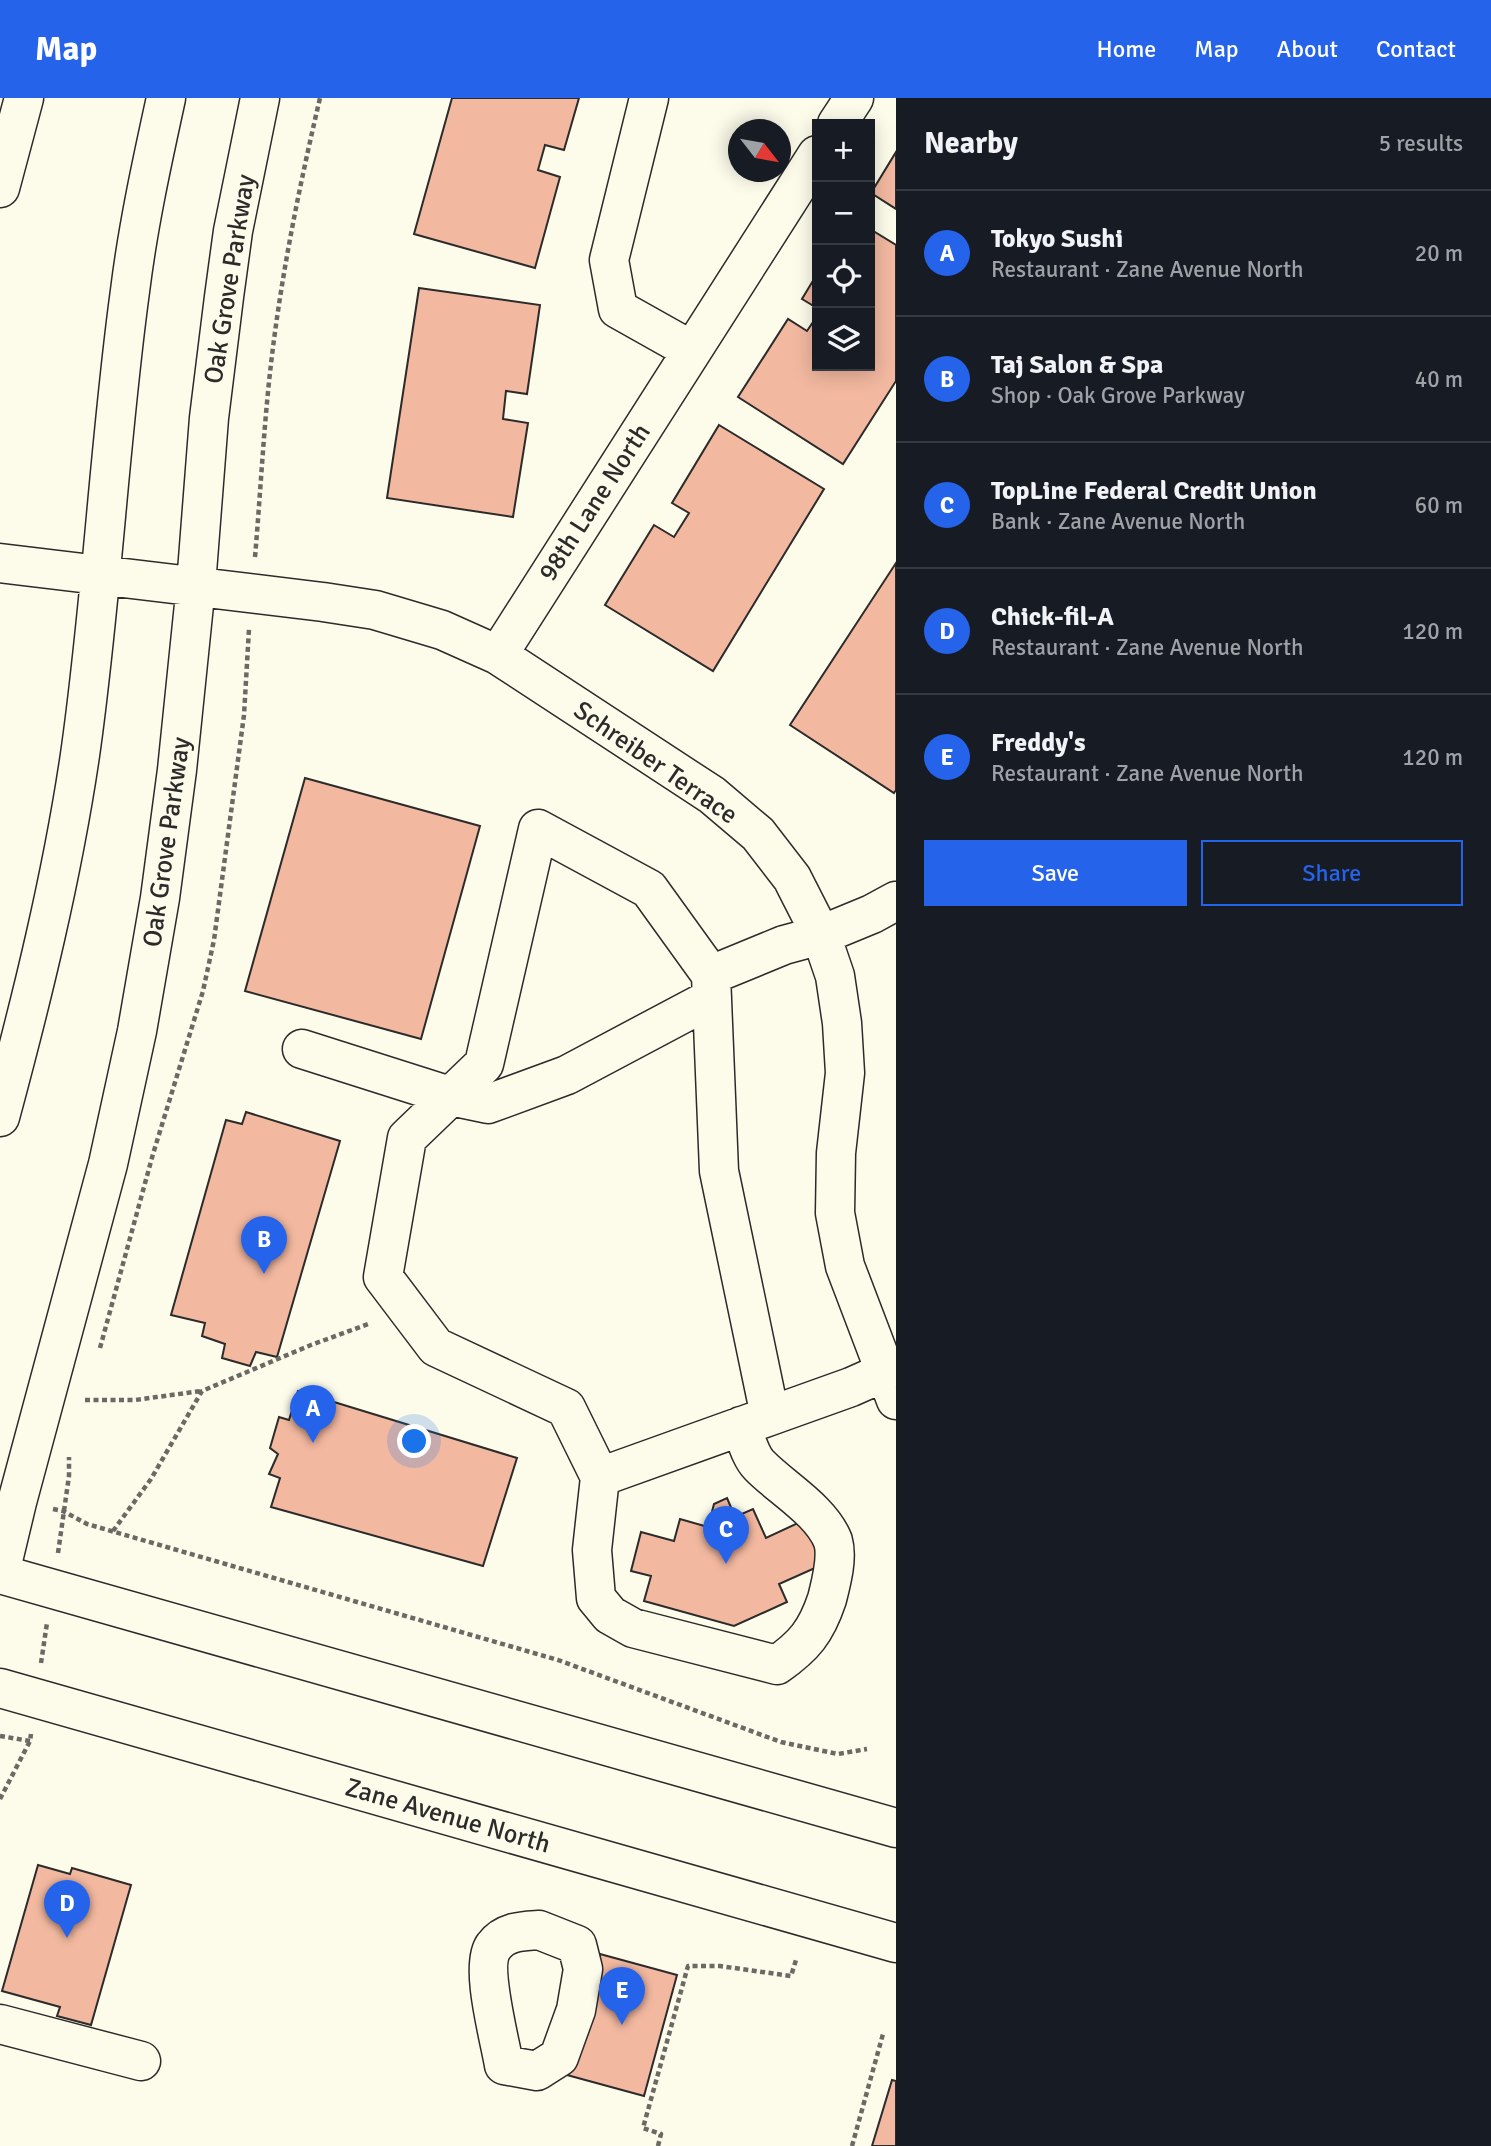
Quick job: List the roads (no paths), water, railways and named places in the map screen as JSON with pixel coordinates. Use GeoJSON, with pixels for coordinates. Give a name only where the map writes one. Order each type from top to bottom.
{"type":"FeatureCollection","features":[{"type":"Feature","properties":{"kind":"street"},"geometry":{"type":"LineString","coordinates":[[0,188],[24,98]]}},
{"type":"Feature","properties":{"kind":"street"},"geometry":{"type":"LineString","coordinates":[[0,1117],[30,1002],[79,756],[102,576],[130,290],[143,209],[166,98]]}},
{"type":"Feature","properties":{"kind":"street","name":"Oak Grove Parkway"},"geometry":{"type":"LineString","coordinates":[[0,1574],[108,1164],[137,1031],[176,783],[209,418],[224,297],[233,231],[260,98]]}},
{"type":"Feature","properties":{"kind":"street"},"geometry":{"type":"LineString","coordinates":[[649,98],[609,260],[618,309],[691,350]]}},
{"type":"Feature","properties":{"kind":"street"},"geometry":{"type":"LineString","coordinates":[[840,119],[854,98]]}},
{"type":"Feature","properties":{"kind":"street","name":"98th Lane North"},"geometry":{"type":"LineString","coordinates":[[498,655],[812,163]]}},
{"type":"Feature","properties":{"kind":"street","name":"Schreiber Terrace"},"geometry":{"type":"LineString","coordinates":[[0,563],[196,585],[375,610],[442,631],[498,655],[712,795],[758,834],[792,878],[821,934],[835,976],[842,1023],[845,1073],[836,1153],[835,1213],[845,1266],[892,1380]]}},
{"type":"Feature","properties":{"kind":"street"},"geometry":{"type":"LineString","coordinates":[[538,829],[649,889],[712,987],[719,1171],[756,1421],[757,1463],[815,1515],[833,1542],[834,1576],[813,1632],[800,1649],[777,1665],[633,1628],[610,1615],[596,1598],[592,1550],[600,1477],[566,1408],[436,1347],[383,1277],[407,1138],[450,1096],[484,1064],[538,829]]}},
{"type":"Feature","properties":{"kind":"street"},"geometry":{"type":"LineString","coordinates":[[302,1049],[450,1096],[488,1104],[567,1075],[784,945],[872,914],[896,901]]}},
{"type":"Feature","properties":{"kind":"street"},"geometry":{"type":"LineString","coordinates":[[600,1477],[850,1387],[892,1380]]}},
{"type":"Feature","properties":{"kind":"street"},"geometry":{"type":"LineString","coordinates":[[0,1574],[895,1825]]}},
{"type":"Feature","properties":{"kind":"street","name":"Zane Avenue North"},"geometry":{"type":"LineString","coordinates":[[0,1688],[896,1943]]}},
{"type":"Feature","properties":{"kind":"street"},"geometry":{"type":"LineString","coordinates":[[0,2024],[141,2061]]}},
{"type":"Feature","properties":{"kind":"place","name":"Taj Salon & Spa"},"geometry":{"type":"Point","coordinates":[264,1274]}},
{"type":"Feature","properties":{"kind":"place","name":"Tokyo Sushi"},"geometry":{"type":"Point","coordinates":[313,1443]}},
{"type":"Feature","properties":{"kind":"place","name":"TopLine Federal Credit Union"},"geometry":{"type":"Point","coordinates":[726,1564]}},
{"type":"Feature","properties":{"kind":"place","name":"Chick-fil-A"},"geometry":{"type":"Point","coordinates":[67,1938]}},
{"type":"Feature","properties":{"kind":"place","name":"Freddy's"},"geometry":{"type":"Point","coordinates":[622,2025]}}]}
